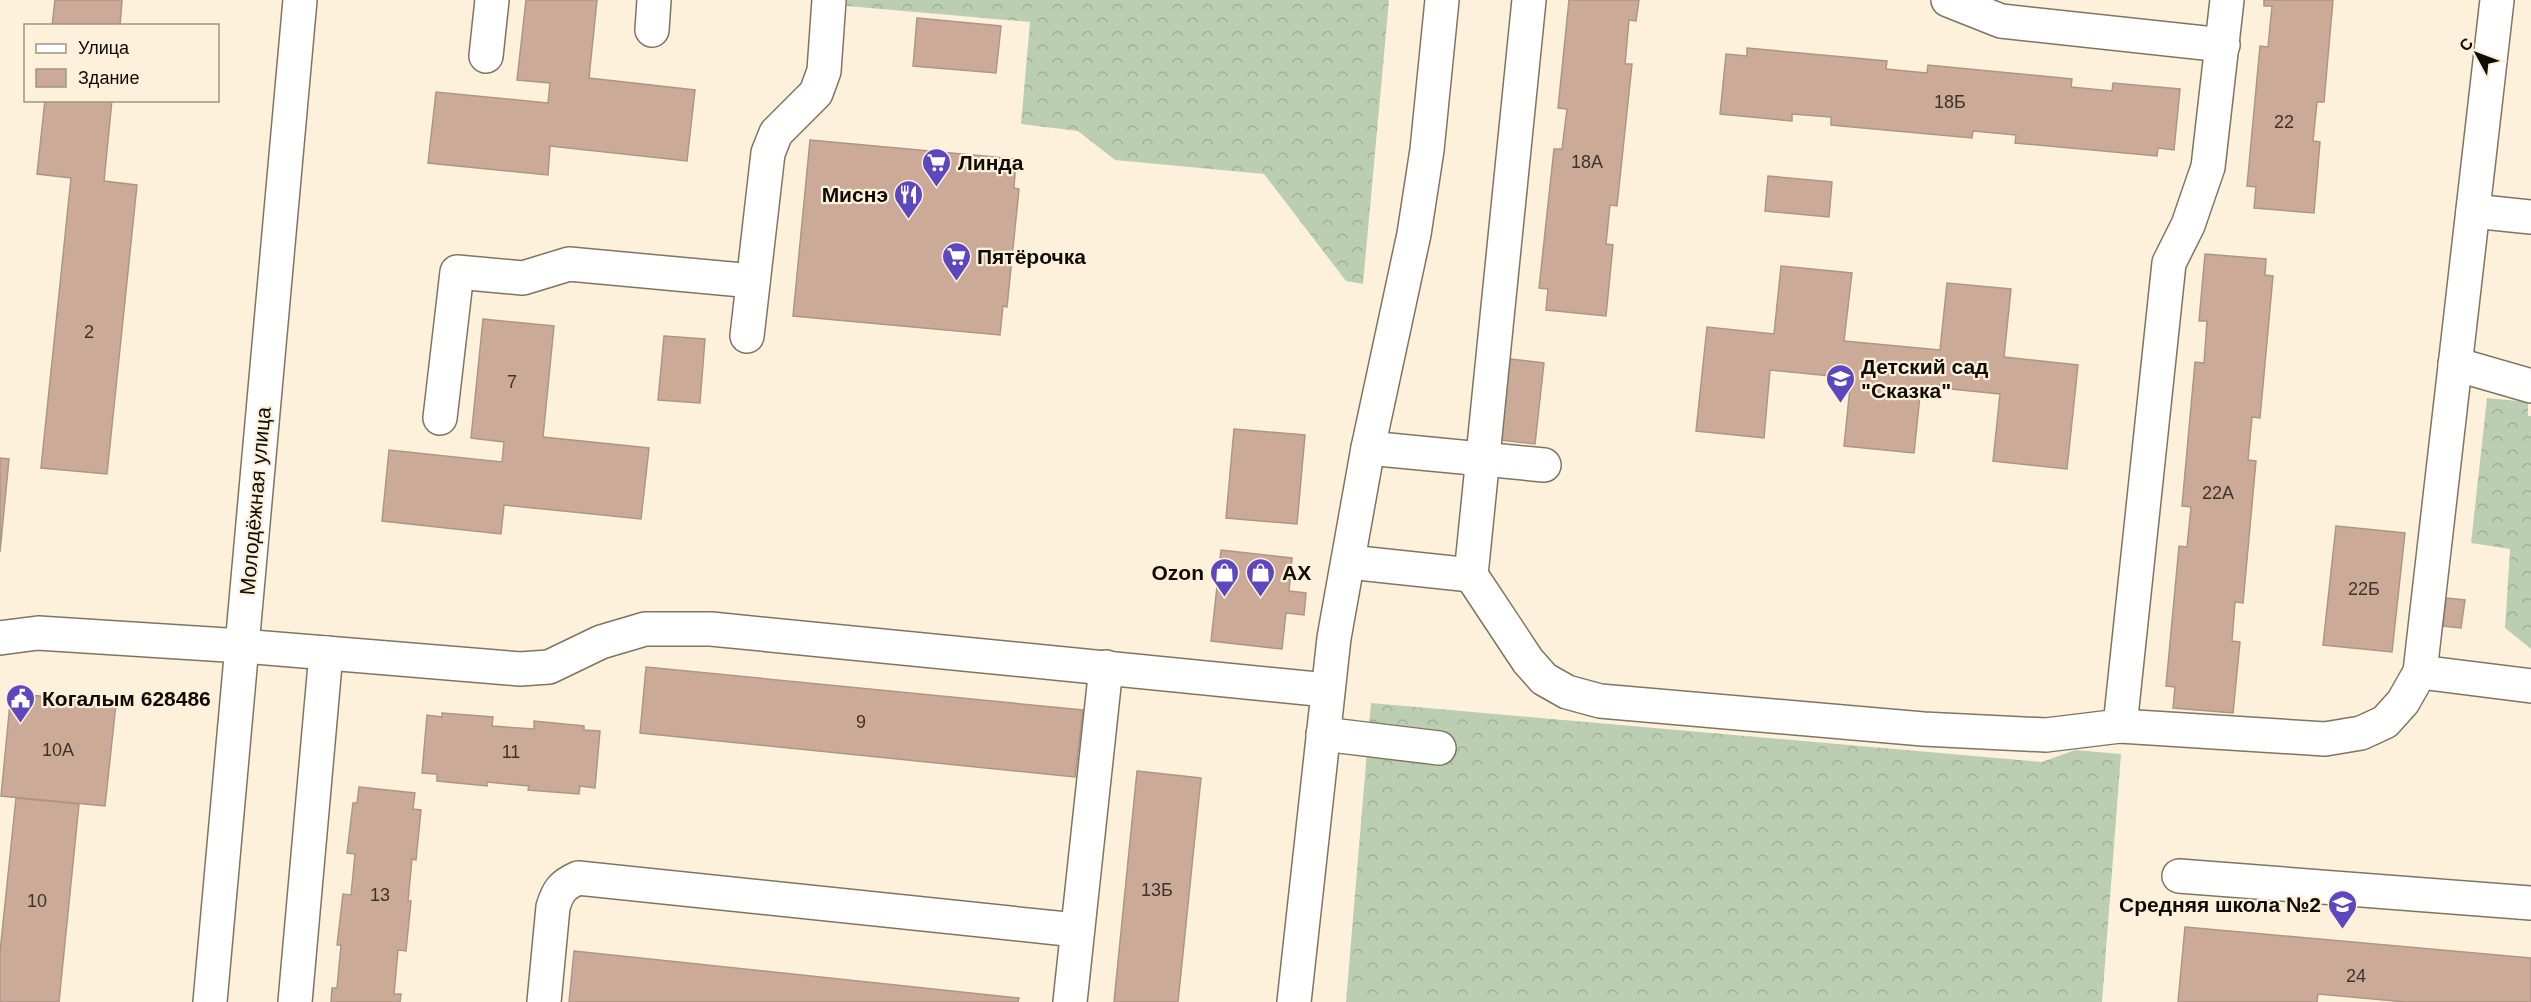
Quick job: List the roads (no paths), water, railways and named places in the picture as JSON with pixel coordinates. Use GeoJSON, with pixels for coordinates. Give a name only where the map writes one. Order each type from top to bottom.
{"type":"FeatureCollection","features":[{"type":"Feature","properties":{"kind":"street","name":"Молодёжная улица"},"geometry":{"type":"LineString","coordinates":[[210,1002],[300,0]]}},
{"type":"Feature","properties":{"kind":"street"},"geometry":{"type":"LineString","coordinates":[[486,56],[492,0]]}},
{"type":"Feature","properties":{"kind":"street"},"geometry":{"type":"LineString","coordinates":[[747,336],[768,153],[776,133],[816,93],[824,71],[829,0]]}},
{"type":"Feature","properties":{"kind":"street"},"geometry":{"type":"LineString","coordinates":[[1294,1002],[1327,690],[1368,448],[1414,234],[1427,150],[1442,0]]}},
{"type":"Feature","properties":{"kind":"street"},"geometry":{"type":"LineString","coordinates":[[1529,0],[1471,575],[1528,661],[1544,678],[1567,692],[1600,701],[1911,728],[2046,735],[2120,726],[2325,739],[2361,734],[2385,722],[2403,702],[2420,672],[2497,0]]}},
{"type":"Feature","properties":{"kind":"street"},"geometry":{"type":"LineString","coordinates":[[1948,0],[2001,21],[2223,45]]}},
{"type":"Feature","properties":{"kind":"street"},"geometry":{"type":"LineString","coordinates":[[2120,726],[2169,263],[2188,225],[2208,167],[2227,0]]}},
{"type":"Feature","properties":{"kind":"street"},"geometry":{"type":"LineString","coordinates":[[2473,211],[2531,216]]}},
{"type":"Feature","properties":{"kind":"street"},"geometry":{"type":"LineString","coordinates":[[440,418],[458,272],[523,278],[569,264],[753,281]]}},
{"type":"Feature","properties":{"kind":"street"},"geometry":{"type":"LineString","coordinates":[[2455,364],[2531,386]]}},
{"type":"Feature","properties":{"kind":"street"},"geometry":{"type":"LineString","coordinates":[[1368,448],[1544,465]]}},
{"type":"Feature","properties":{"kind":"street"},"geometry":{"type":"LineString","coordinates":[[1348,562],[1471,575]]}},
{"type":"Feature","properties":{"kind":"street"},"geometry":{"type":"LineString","coordinates":[[0,638],[38,633],[326,652],[520,669],[549,667],[601,642],[645,629],[711,629],[1327,690]]}},
{"type":"Feature","properties":{"kind":"street"},"geometry":{"type":"LineString","coordinates":[[295,1002],[326,652]]}},
{"type":"Feature","properties":{"kind":"street"},"geometry":{"type":"LineString","coordinates":[[1070,1002],[1106,667]]}},
{"type":"Feature","properties":{"kind":"street"},"geometry":{"type":"LineString","coordinates":[[2420,672],[2531,686]]}},
{"type":"Feature","properties":{"kind":"street"},"geometry":{"type":"LineString","coordinates":[[1323,734],[1439,748]]}},
{"type":"Feature","properties":{"kind":"street"},"geometry":{"type":"LineString","coordinates":[[2179,876],[2531,903]]}},
{"type":"Feature","properties":{"kind":"street"},"geometry":{"type":"LineString","coordinates":[[544,1002],[557,894],[565,884],[578,878],[1076,930]]}},
{"type":"Feature","properties":{"kind":"place","name":"Линда"},"geometry":{"type":"Point","coordinates":[937,188]}},
{"type":"Feature","properties":{"kind":"place","name":"Миснэ"},"geometry":{"type":"Point","coordinates":[909,220]}},
{"type":"Feature","properties":{"kind":"place","name":"Пятёрочка"},"geometry":{"type":"Point","coordinates":[956,282]}},
{"type":"Feature","properties":{"kind":"place","name":"Детский сад \"Сказка\""},"geometry":{"type":"Point","coordinates":[1840,404]}},
{"type":"Feature","properties":{"kind":"place","name":"Ozon"},"geometry":{"type":"Point","coordinates":[1225,598]}},
{"type":"Feature","properties":{"kind":"place","name":"АХ"},"geometry":{"type":"Point","coordinates":[1261,598]}},
{"type":"Feature","properties":{"kind":"place","name":"Когалым 628486"},"geometry":{"type":"Point","coordinates":[21,724]}},
{"type":"Feature","properties":{"kind":"place","name":"Средняя школа №2"},"geometry":{"type":"Point","coordinates":[2342,930]}}]}
